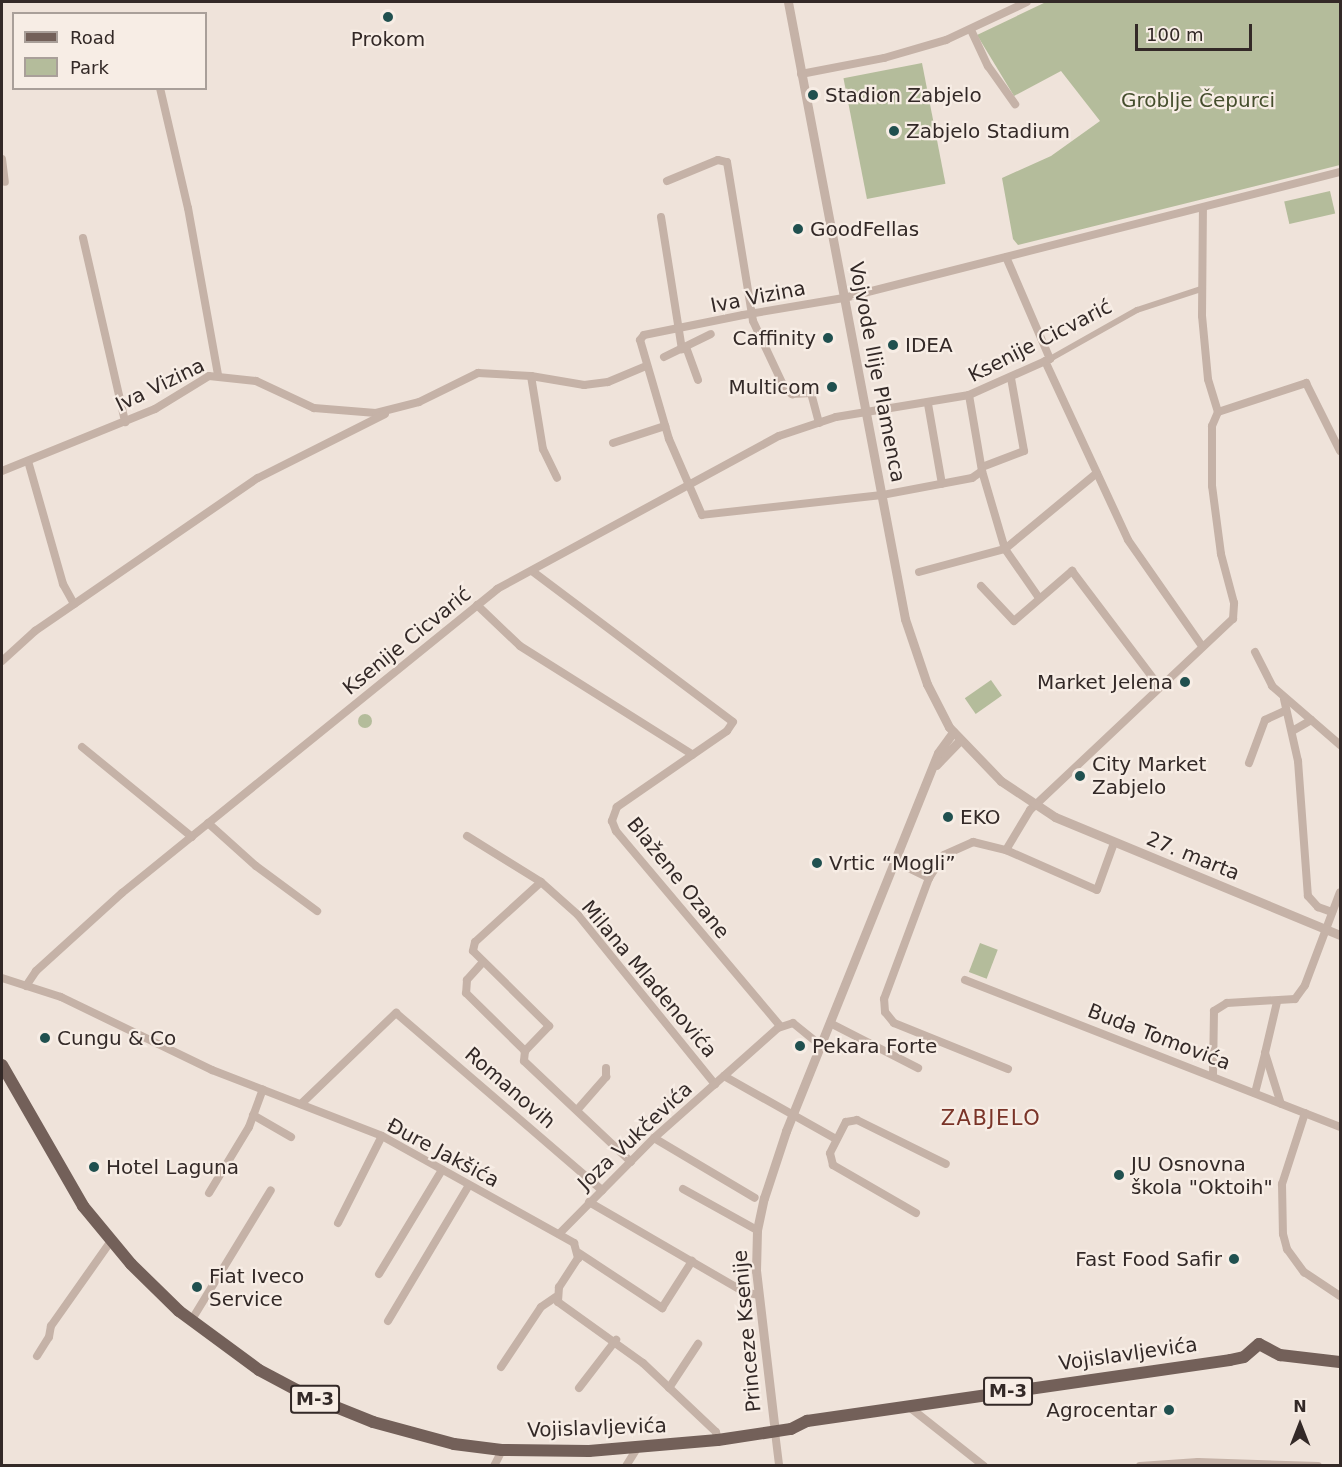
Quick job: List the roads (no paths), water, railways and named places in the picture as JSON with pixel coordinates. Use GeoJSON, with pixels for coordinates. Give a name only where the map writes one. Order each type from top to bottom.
{"type":"FeatureCollection","features":[{"type":"Feature","properties":{"kind":"main road","name":"Vojislavljevića"},"geometry":{"type":"LineString","coordinates":[[2,1065],[57,1167],[111,1240],[152,1287],[191,1321],[259,1370],[338,1409],[417,1435],[502,1450],[636,1450],[775,1432],[807,1421],[1230,1360],[1244,1357],[1260,1344],[1280,1355],[1341,1362]]}},
{"type":"Feature","properties":{"kind":"street","name":"Vojvode Ilije Plamenca"},"geometry":{"type":"LineString","coordinates":[[788,2],[882,495],[914,650],[938,708],[960,740]]}},
{"type":"Feature","properties":{"kind":"street"},"geometry":{"type":"LineString","coordinates":[[801,74],[884,58],[971,30],[1027,2]]}},
{"type":"Feature","properties":{"kind":"street"},"geometry":{"type":"LineString","coordinates":[[971,30],[988,66],[1015,104]]}},
{"type":"Feature","properties":{"kind":"street"},"geometry":{"type":"LineString","coordinates":[[160,90],[188,208],[218,375]]}},
{"type":"Feature","properties":{"kind":"street"},"geometry":{"type":"LineString","coordinates":[[2,159],[5,182]]}},
{"type":"Feature","properties":{"kind":"street"},"geometry":{"type":"LineString","coordinates":[[667,181],[718,160],[727,162],[751,314],[785,389],[792,394],[811,393],[819,423]]}},
{"type":"Feature","properties":{"kind":"street","name":"Iva Vizina"},"geometry":{"type":"LineString","coordinates":[[882,495],[702,515],[665,426],[646,366],[641,337],[751,314],[844,298],[1341,172]]}},
{"type":"Feature","properties":{"kind":"street"},"geometry":{"type":"LineString","coordinates":[[1006,850],[1035,806],[1234,616],[1212,486],[1212,426],[1218,412],[1208,379],[1201,289],[1203,208]]}},
{"type":"Feature","properties":{"kind":"street"},"geometry":{"type":"LineString","coordinates":[[661,217],[678,330],[698,380]]}},
{"type":"Feature","properties":{"kind":"street"},"geometry":{"type":"LineString","coordinates":[[83,238],[125,422]]}},
{"type":"Feature","properties":{"kind":"street"},"geometry":{"type":"LineString","coordinates":[[1006,257],[1097,473],[1133,548],[1202,646]]}},
{"type":"Feature","properties":{"kind":"street","name":"Ksenije Cicvarić"},"geometry":{"type":"LineString","coordinates":[[26,986],[105,907],[477,605],[532,571],[689,487],[778,436],[866,412],[890,411],[969,395],[1048,360],[1137,310],[1201,289]]}},
{"type":"Feature","properties":{"kind":"street","name":"Iva Vizina"},"geometry":{"type":"LineString","coordinates":[[664,357],[711,334]]}},
{"type":"Feature","properties":{"kind":"street","name":"Iva Vizina"},"geometry":{"type":"LineString","coordinates":[[2,471],[125,422],[176,398],[203,379],[218,375],[264,383],[314,408],[348,413],[394,409],[435,395],[478,373],[531,376],[576,385],[596,384],[646,366]]}},
{"type":"Feature","properties":{"kind":"street"},"geometry":{"type":"LineString","coordinates":[[531,376],[543,449],[557,478]]}},
{"type":"Feature","properties":{"kind":"street"},"geometry":{"type":"LineString","coordinates":[[882,495],[978,476],[982,469],[1024,451],[1011,378]]}},
{"type":"Feature","properties":{"kind":"street"},"geometry":{"type":"LineString","coordinates":[[1218,412],[1306,383],[1341,451]]}},
{"type":"Feature","properties":{"kind":"street"},"geometry":{"type":"LineString","coordinates":[[969,395],[982,469],[1005,549],[1039,598]]}},
{"type":"Feature","properties":{"kind":"street"},"geometry":{"type":"LineString","coordinates":[[928,404],[942,484]]}},
{"type":"Feature","properties":{"kind":"street"},"geometry":{"type":"LineString","coordinates":[[2,660],[74,604],[258,478],[394,409]]}},
{"type":"Feature","properties":{"kind":"street"},"geometry":{"type":"LineString","coordinates":[[613,443],[665,426]]}},
{"type":"Feature","properties":{"kind":"street"},"geometry":{"type":"LineString","coordinates":[[28,461],[63,584],[74,604]]}},
{"type":"Feature","properties":{"kind":"street"},"geometry":{"type":"LineString","coordinates":[[920,572],[1005,549],[1097,473]]}},
{"type":"Feature","properties":{"kind":"street","name":"Blažene Ozane"},"geometry":{"type":"LineString","coordinates":[[532,571],[729,718],[732,727],[617,807],[612,824],[780,1026]]}},
{"type":"Feature","properties":{"kind":"street"},"geometry":{"type":"LineString","coordinates":[[981,586],[1014,621],[1072,571],[1159,686]]}},
{"type":"Feature","properties":{"kind":"street"},"geometry":{"type":"LineString","coordinates":[[477,605],[527,651],[693,755]]}},
{"type":"Feature","properties":{"kind":"street"},"geometry":{"type":"LineString","coordinates":[[1255,652],[1265,676],[1284,699],[1341,745]]}},
{"type":"Feature","properties":{"kind":"street"},"geometry":{"type":"LineString","coordinates":[[1284,699],[1294,730],[1308,896],[1318,907],[1332,912]]}},
{"type":"Feature","properties":{"kind":"street"},"geometry":{"type":"LineString","coordinates":[[1249,763],[1265,720],[1286,710]]}},
{"type":"Feature","properties":{"kind":"street"},"geometry":{"type":"LineString","coordinates":[[1294,730],[1311,720]]}},
{"type":"Feature","properties":{"kind":"street","name":"Princeze Ksenije"},"geometry":{"type":"LineString","coordinates":[[775,1432],[758,1295],[757,1230],[771,1172],[932,769],[943,743],[953,732]]}},
{"type":"Feature","properties":{"kind":"street","name":"Princeze Ksenije"},"geometry":{"type":"LineString","coordinates":[[932,769],[960,740]]}},
{"type":"Feature","properties":{"kind":"street","name":"27. marta"},"geometry":{"type":"LineString","coordinates":[[960,740],[1001,781],[1035,806],[1114,843],[1341,935]]}},
{"type":"Feature","properties":{"kind":"street"},"geometry":{"type":"LineString","coordinates":[[82,747],[192,837]]}},
{"type":"Feature","properties":{"kind":"street"},"geometry":{"type":"LineString","coordinates":[[208,823],[256,866],[317,911]]}},
{"type":"Feature","properties":{"kind":"street","name":"Milana Mladenovića"},"geometry":{"type":"LineString","coordinates":[[467,837],[541,882],[578,915],[715,1084]]}},
{"type":"Feature","properties":{"kind":"street"},"geometry":{"type":"LineString","coordinates":[[1008,1069],[894,1023],[885,1012],[884,999],[929,878],[944,855],[962,844],[973,842],[1006,850],[1097,890],[1114,843]]}},
{"type":"Feature","properties":{"kind":"street"},"geometry":{"type":"LineString","coordinates":[[896,862],[929,878]]}},
{"type":"Feature","properties":{"kind":"street"},"geometry":{"type":"LineString","coordinates":[[541,882],[476,942],[473,951],[549,1026],[525,1051],[524,1061],[578,1109],[630,1162]]}},
{"type":"Feature","properties":{"kind":"street"},"geometry":{"type":"LineString","coordinates":[[1213,1074],[1215,1011],[1220,1005],[1289,1001],[1300,994],[1341,892]]}},
{"type":"Feature","properties":{"kind":"street"},"geometry":{"type":"LineString","coordinates":[[483,962],[467,980],[466,993],[525,1051]]}},
{"type":"Feature","properties":{"kind":"street","name":"Đure Jakšića"},"geometry":{"type":"LineString","coordinates":[[2,978],[61,997],[212,1070],[382,1137],[574,1243],[579,1253],[662,1308],[692,1261]]}},
{"type":"Feature","properties":{"kind":"street","name":"Buda Tomovića"},"geometry":{"type":"LineString","coordinates":[[965,980],[1213,1074],[1341,1127]]}},
{"type":"Feature","properties":{"kind":"street"},"geometry":{"type":"LineString","coordinates":[[1255,1093],[1277,1002]]}},
{"type":"Feature","properties":{"kind":"street","name":"Romanovih"},"geometry":{"type":"LineString","coordinates":[[301,1104],[396,1013],[602,1190]]}},
{"type":"Feature","properties":{"kind":"street"},"geometry":{"type":"LineString","coordinates":[[830,1023],[918,1068]]}},
{"type":"Feature","properties":{"kind":"street"},"geometry":{"type":"LineString","coordinates":[[780,1026],[795,1024],[820,1046]]}},
{"type":"Feature","properties":{"kind":"street","name":"Joza Vukčevića"},"geometry":{"type":"LineString","coordinates":[[559,1234],[654,1138],[780,1026]]}},
{"type":"Feature","properties":{"kind":"street"},"geometry":{"type":"LineString","coordinates":[[1265,1053],[1281,1104]]}},
{"type":"Feature","properties":{"kind":"street"},"geometry":{"type":"LineString","coordinates":[[578,1109],[606,1077],[606,1068]]}},
{"type":"Feature","properties":{"kind":"street"},"geometry":{"type":"LineString","coordinates":[[724,1076],[836,1139]]}},
{"type":"Feature","properties":{"kind":"street"},"geometry":{"type":"LineString","coordinates":[[209,1193],[254,1115],[263,1089]]}},
{"type":"Feature","properties":{"kind":"street"},"geometry":{"type":"LineString","coordinates":[[1305,1113],[1282,1184],[1283,1234],[1287,1249],[1304,1272],[1341,1296]]}},
{"type":"Feature","properties":{"kind":"street"},"geometry":{"type":"LineString","coordinates":[[254,1115],[291,1137]]}},
{"type":"Feature","properties":{"kind":"street"},"geometry":{"type":"LineString","coordinates":[[916,1212],[833,1165],[830,1154],[847,1121],[855,1119],[946,1164]]}},
{"type":"Feature","properties":{"kind":"street"},"geometry":{"type":"LineString","coordinates":[[338,1223],[382,1137]]}},
{"type":"Feature","properties":{"kind":"street"},"geometry":{"type":"LineString","coordinates":[[654,1138],[755,1198]]}},
{"type":"Feature","properties":{"kind":"street"},"geometry":{"type":"LineString","coordinates":[[379,1274],[442,1170]]}},
{"type":"Feature","properties":{"kind":"street"},"geometry":{"type":"LineString","coordinates":[[388,1321],[469,1185]]}},
{"type":"Feature","properties":{"kind":"street"},"geometry":{"type":"LineString","coordinates":[[683,1189],[757,1230]]}},
{"type":"Feature","properties":{"kind":"street"},"geometry":{"type":"LineString","coordinates":[[191,1321],[271,1190]]}},
{"type":"Feature","properties":{"kind":"street"},"geometry":{"type":"LineString","coordinates":[[589,1202],[748,1294],[758,1295]]}},
{"type":"Feature","properties":{"kind":"street"},"geometry":{"type":"LineString","coordinates":[[37,1356],[49,1337],[51,1326],[111,1240]]}},
{"type":"Feature","properties":{"kind":"street"},"geometry":{"type":"LineString","coordinates":[[501,1367],[541,1307],[556,1297],[579,1253]]}},
{"type":"Feature","properties":{"kind":"street"},"geometry":{"type":"LineString","coordinates":[[556,1297],[562,1307],[616,1340],[716,1432],[718,1440]]}},
{"type":"Feature","properties":{"kind":"street"},"geometry":{"type":"LineString","coordinates":[[579,1388],[616,1340]]}},
{"type":"Feature","properties":{"kind":"street"},"geometry":{"type":"LineString","coordinates":[[669,1388],[698,1344]]}},
{"type":"Feature","properties":{"kind":"street"},"geometry":{"type":"LineString","coordinates":[[908,1406],[984,1466]]}},
{"type":"Feature","properties":{"kind":"street"},"geometry":{"type":"LineString","coordinates":[[775,1432],[778,1465]]}},
{"type":"Feature","properties":{"kind":"street"},"geometry":{"type":"LineString","coordinates":[[494,1466],[502,1450]]}},
{"type":"Feature","properties":{"kind":"street"},"geometry":{"type":"LineString","coordinates":[[626,1466],[636,1450]]}},
{"type":"Feature","properties":{"kind":"street"},"geometry":{"type":"LineString","coordinates":[[1140,1466],[1198,1462],[1318,1466]]}},
{"type":"Feature","properties":{"kind":"place","name":"Prokom"},"geometry":{"type":"Point","coordinates":[388,17]}},
{"type":"Feature","properties":{"kind":"place","name":"Stadion Zabjelo"},"geometry":{"type":"Point","coordinates":[813,95]}},
{"type":"Feature","properties":{"kind":"place","name":"Zabjelo Stadium"},"geometry":{"type":"Point","coordinates":[894,131]}},
{"type":"Feature","properties":{"kind":"place","name":"GoodFellas"},"geometry":{"type":"Point","coordinates":[798,229]}},
{"type":"Feature","properties":{"kind":"place","name":"Caffinity"},"geometry":{"type":"Point","coordinates":[828,338]}},
{"type":"Feature","properties":{"kind":"place","name":"IDEA"},"geometry":{"type":"Point","coordinates":[893,345]}},
{"type":"Feature","properties":{"kind":"place","name":"Multicom"},"geometry":{"type":"Point","coordinates":[832,387]}},
{"type":"Feature","properties":{"kind":"place","name":"Market Jelena"},"geometry":{"type":"Point","coordinates":[1185,682]}},
{"type":"Feature","properties":{"kind":"place","name":"City Market Zabjelo"},"geometry":{"type":"Point","coordinates":[1080,776]}},
{"type":"Feature","properties":{"kind":"place","name":"EKO"},"geometry":{"type":"Point","coordinates":[948,817]}},
{"type":"Feature","properties":{"kind":"place","name":"Vrtic “Mogli”"},"geometry":{"type":"Point","coordinates":[817,863]}},
{"type":"Feature","properties":{"kind":"place","name":"Cungu & Co"},"geometry":{"type":"Point","coordinates":[45,1038]}},
{"type":"Feature","properties":{"kind":"place","name":"Pekara Forte"},"geometry":{"type":"Point","coordinates":[800,1046]}},
{"type":"Feature","properties":{"kind":"place","name":"Hotel Laguna"},"geometry":{"type":"Point","coordinates":[94,1167]}},
{"type":"Feature","properties":{"kind":"place","name":"JU Osnovna škola \"Oktoih\""},"geometry":{"type":"Point","coordinates":[1119,1175]}},
{"type":"Feature","properties":{"kind":"place","name":"Fast Food Safir"},"geometry":{"type":"Point","coordinates":[1234,1259]}},
{"type":"Feature","properties":{"kind":"place","name":"Fiat Iveco Service"},"geometry":{"type":"Point","coordinates":[197,1287]}},
{"type":"Feature","properties":{"kind":"place","name":"Agrocentar"},"geometry":{"type":"Point","coordinates":[1169,1410]}},
{"type":"Feature","properties":{"kind":"district","name":"ZABJELO"},"geometry":{"type":"Point","coordinates":[991,1118]}},
{"type":"Feature","properties":{"kind":"park label","name":"Groblje Čepurci"},"geometry":{"type":"Point","coordinates":[1198,100]}}]}
